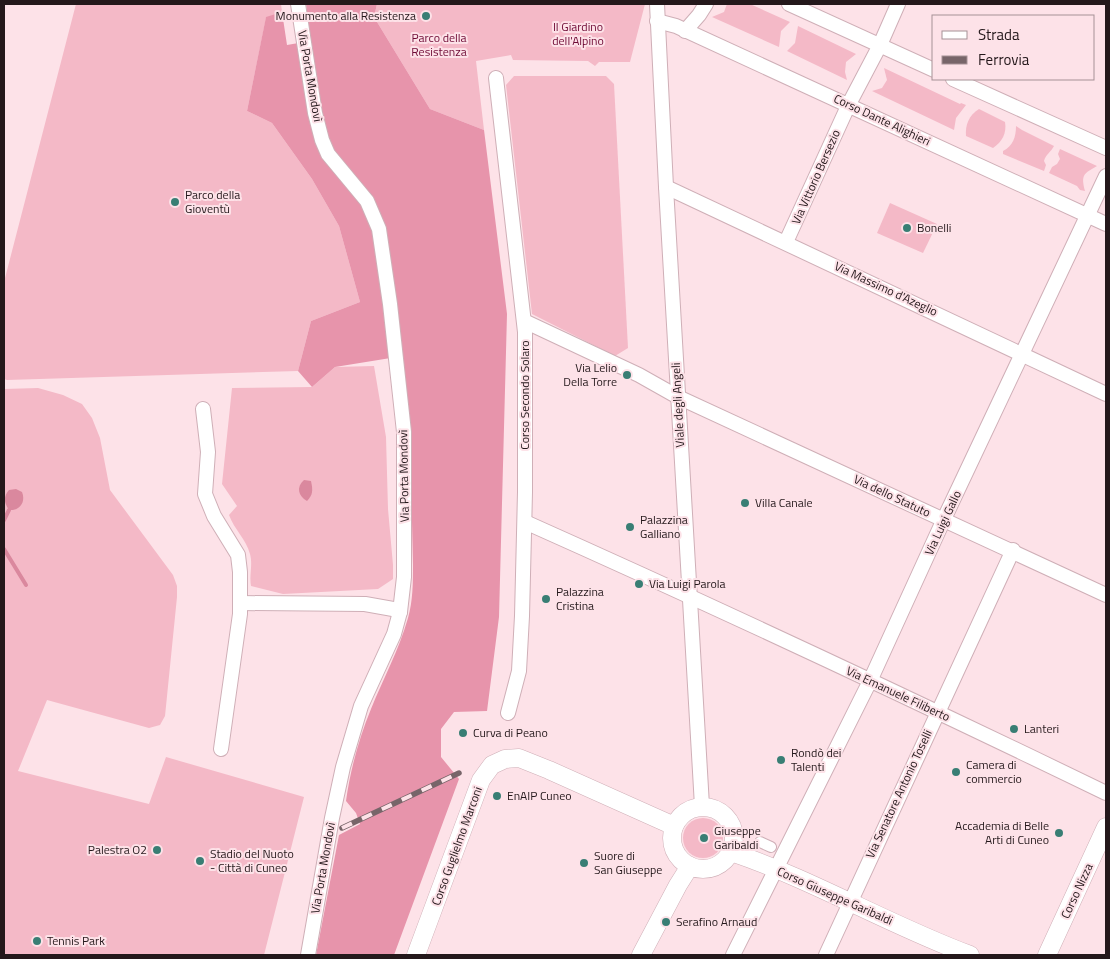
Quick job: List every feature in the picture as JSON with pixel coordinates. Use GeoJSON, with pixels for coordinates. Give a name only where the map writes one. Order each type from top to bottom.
{"type":"FeatureCollection","features":[{"type":"Feature","properties":{"kind":"street","name":"Via Porta Mondovì"},"geometry":{"type":"LineString","coordinates":[[298,4],[315,113],[322,140],[328,154],[367,201],[379,229],[390,304],[404,432],[404,577],[400,612],[394,634],[361,706],[343,768],[333,810],[308,955]]}},
{"type":"Feature","properties":{"kind":"street","name":"Viale degli Angeli"},"geometry":{"type":"LineString","coordinates":[[657,4],[702,806]]}},
{"type":"Feature","properties":{"kind":"street"},"geometry":{"type":"LineString","coordinates":[[685,30],[706,4]]}},
{"type":"Feature","properties":{"kind":"street"},"geometry":{"type":"LineString","coordinates":[[789,4],[932,69]]}},
{"type":"Feature","properties":{"kind":"street","name":"Via Vittorio Bersezio"},"geometry":{"type":"LineString","coordinates":[[786,242],[848,104],[880,45],[898,4]]}},
{"type":"Feature","properties":{"kind":"street","name":"Corso Dante Alighieri"},"geometry":{"type":"LineString","coordinates":[[657,21],[685,30],[1106,224]]}},
{"type":"Feature","properties":{"kind":"street","name":"Corso Secondo Solaro"},"geometry":{"type":"LineString","coordinates":[[496,78],[524,321],[525,522],[519,672],[508,713]]}},
{"type":"Feature","properties":{"kind":"street"},"geometry":{"type":"LineString","coordinates":[[955,80],[1106,148]]}},
{"type":"Feature","properties":{"kind":"street","name":"Via Luigi Gallo"},"geometry":{"type":"LineString","coordinates":[[733,955],[870,681],[1086,215],[1106,176]]}},
{"type":"Feature","properties":{"kind":"street","name":"Via Massimo d'Azeglio"},"geometry":{"type":"LineString","coordinates":[[666,187],[1106,394]]}},
{"type":"Feature","properties":{"kind":"street"},"geometry":{"type":"LineString","coordinates":[[524,321],[639,375],[678,397]]}},
{"type":"Feature","properties":{"kind":"street","name":"Via dello Statuto"},"geometry":{"type":"LineString","coordinates":[[678,397],[1013,550],[1106,595]]}},
{"type":"Feature","properties":{"kind":"street"},"geometry":{"type":"LineString","coordinates":[[203,409],[208,452],[205,494],[214,516],[238,554],[240,603],[221,749]]}},
{"type":"Feature","properties":{"kind":"street"},"geometry":{"type":"LineString","coordinates":[[525,522],[689,596]]}},
{"type":"Feature","properties":{"kind":"street","name":"Via Senatore Antonio Toselli"},"geometry":{"type":"LineString","coordinates":[[826,955],[1013,550]]}},
{"type":"Feature","properties":{"kind":"street","name":"Via Emanuele Filiberto"},"geometry":{"type":"LineString","coordinates":[[689,596],[1106,793]]}},
{"type":"Feature","properties":{"kind":"street"},"geometry":{"type":"LineString","coordinates":[[240,603],[365,604],[400,612]]}},
{"type":"Feature","properties":{"kind":"street","name":"Corso Guglielmo Marconi"},"geometry":{"type":"LineString","coordinates":[[416,955],[481,780],[492,765],[505,758],[519,758],[550,770],[674,826]]}},
{"type":"Feature","properties":{"kind":"street"},"geometry":{"type":"LineString","coordinates":[[702,806],[720,811],[727,817],[735,834],[731,852],[726,860],[718,866],[709,869],[699,869],[682,861],[676,854],[673,845],[672,835],[674,826],[682,814],[702,806]]}},
{"type":"Feature","properties":{"kind":"street","name":"Corso Nizza"},"geometry":{"type":"LineString","coordinates":[[1047,955],[1106,827]]}},
{"type":"Feature","properties":{"kind":"street"},"geometry":{"type":"LineString","coordinates":[[760,842],[771,847]]}},
{"type":"Feature","properties":{"kind":"street","name":"Corso Giuseppe Garibaldi"},"geometry":{"type":"LineString","coordinates":[[731,852],[850,902],[941,949],[970,955]]}},
{"type":"Feature","properties":{"kind":"street"},"geometry":{"type":"LineString","coordinates":[[641,955],[690,866]]}},
{"type":"Feature","properties":{"kind":"green space","name":"Parco della Gioventù"},"geometry":{"type":"Polygon","coordinates":[[[76,4],[281,4],[282,12],[266,18],[247,111],[272,123],[312,179],[339,226],[360,302],[311,321],[298,371],[4,379],[4,282],[76,4]]]}},
{"type":"Feature","properties":{"kind":"green space","name":"Parco della Resistenza"},"geometry":{"type":"Polygon","coordinates":[[[377,4],[645,4],[630,62],[599,62],[595,66],[588,61],[513,60],[511,55],[476,61],[484,130],[430,109],[374,17],[377,4]]]}},
{"type":"Feature","properties":{"kind":"green space"},"geometry":{"type":"Polygon","coordinates":[[[727,4],[750,4],[790,22],[781,31],[779,47],[712,17],[724,12],[727,4]]]}},
{"type":"Feature","properties":{"kind":"green space"},"geometry":{"type":"Polygon","coordinates":[[[798,26],[856,54],[846,62],[845,72],[847,80],[787,51],[795,43],[798,26]]]}},
{"type":"Feature","properties":{"kind":"green space"},"geometry":{"type":"Polygon","coordinates":[[[884,68],[960,104],[966,105],[956,118],[954,130],[872,91],[882,88],[887,80],[884,68]]]}},
{"type":"Feature","properties":{"kind":"green space"},"geometry":{"type":"Polygon","coordinates":[[[514,76],[606,76],[614,84],[628,348],[615,356],[532,314],[506,85],[514,76]]]}},
{"type":"Feature","properties":{"kind":"green space"},"geometry":{"type":"Polygon","coordinates":[[[979,109],[1005,122],[1003,137],[993,148],[966,136],[968,121],[979,109]]]}},
{"type":"Feature","properties":{"kind":"green space"},"geometry":{"type":"Polygon","coordinates":[[[1016,126],[1054,146],[1044,161],[1046,165],[1044,171],[1003,154],[1003,151],[1013,141],[1016,126]]]}},
{"type":"Feature","properties":{"kind":"green space"},"geometry":{"type":"Polygon","coordinates":[[[1060,149],[1097,166],[1083,178],[1085,191],[1049,173],[1060,159],[1058,154],[1060,149]]]}},
{"type":"Feature","properties":{"kind":"green space","name":"Bonelli"},"geometry":{"type":"Polygon","coordinates":[[[890,203],[937,224],[923,253],[877,233],[890,203]]]}},
{"type":"Feature","properties":{"kind":"green space"},"geometry":{"type":"Polygon","coordinates":[[[374,366],[386,437],[388,509],[393,579],[378,589],[283,594],[251,586],[250,554],[229,515],[237,506],[222,484],[232,388],[312,387],[335,367],[374,366]]]}},
{"type":"Feature","properties":{"kind":"green space"},"geometry":{"type":"Polygon","coordinates":[[[38,388],[63,395],[82,404],[92,418],[100,438],[110,490],[173,575],[177,586],[177,597],[165,716],[160,725],[149,728],[47,700],[18,771],[149,804],[166,757],[304,797],[264,955],[4,955],[4,389],[38,388]]]}},
{"type":"Feature","properties":{"kind":"green space"},"geometry":{"type":"Polygon","coordinates":[[[703,818],[717,824],[723,838],[717,852],[703,858],[689,852],[683,838],[689,824],[703,818]]]}},
{"type":"Feature","properties":{"kind":"shaded area"},"geometry":{"type":"Polygon","coordinates":[[[306,4],[377,4],[374,17],[430,109],[484,130],[507,314],[499,617],[487,711],[454,712],[441,729],[441,757],[459,779],[394,955],[316,955],[339,835],[360,824],[356,813],[346,801],[350,778],[367,720],[396,653],[410,612],[413,565],[410,436],[403,356],[335,367],[312,387],[298,371],[311,321],[360,302],[339,226],[312,179],[272,123],[247,111],[266,17],[282,12],[287,45],[310,41],[306,4]]]}},
{"type":"Feature","properties":{"kind":"shaded area"},"geometry":{"type":"Polygon","coordinates":[[[304,480],[311,481],[312,487],[307,501],[299,491],[304,480]]]}},
{"type":"Feature","properties":{"kind":"shaded area"},"geometry":{"type":"Polygon","coordinates":[[[16,489],[22,492],[23,502],[16,509],[9,510],[5,502],[6,495],[9,490],[16,489]]]}},
{"type":"Feature","properties":{"kind":"waterway"},"geometry":{"type":"LineString","coordinates":[[4,520],[9,510]]}},
{"type":"Feature","properties":{"kind":"waterway"},"geometry":{"type":"LineString","coordinates":[[4,549],[26,585]]}},
{"type":"Feature","properties":{"kind":"railway"},"geometry":{"type":"LineString","coordinates":[[342,828],[459,773]]}},
{"type":"Feature","properties":{"kind":"place","name":"Monumento alla Resistenza"},"geometry":{"type":"Point","coordinates":[426,16]}},
{"type":"Feature","properties":{"kind":"place","name":"Parco della Gioventù"},"geometry":{"type":"Point","coordinates":[175,202]}},
{"type":"Feature","properties":{"kind":"place","name":"Bonelli"},"geometry":{"type":"Point","coordinates":[907,228]}},
{"type":"Feature","properties":{"kind":"place","name":"Via Lelio Della Torre"},"geometry":{"type":"Point","coordinates":[627,375]}},
{"type":"Feature","properties":{"kind":"place","name":"Villa Canale"},"geometry":{"type":"Point","coordinates":[745,503]}},
{"type":"Feature","properties":{"kind":"place","name":"Palazzina Galliano"},"geometry":{"type":"Point","coordinates":[630,527]}},
{"type":"Feature","properties":{"kind":"place","name":"Via Luigi Parola"},"geometry":{"type":"Point","coordinates":[639,584]}},
{"type":"Feature","properties":{"kind":"place","name":"Palazzina Cristina"},"geometry":{"type":"Point","coordinates":[546,599]}},
{"type":"Feature","properties":{"kind":"place","name":"Lanteri"},"geometry":{"type":"Point","coordinates":[1014,729]}},
{"type":"Feature","properties":{"kind":"place","name":"Curva di Peano"},"geometry":{"type":"Point","coordinates":[463,733]}},
{"type":"Feature","properties":{"kind":"place","name":"Rondò dei Talenti"},"geometry":{"type":"Point","coordinates":[781,760]}},
{"type":"Feature","properties":{"kind":"place","name":"Camera di commercio"},"geometry":{"type":"Point","coordinates":[956,772]}},
{"type":"Feature","properties":{"kind":"place","name":"EnAIP Cuneo"},"geometry":{"type":"Point","coordinates":[497,796]}},
{"type":"Feature","properties":{"kind":"place","name":"Accademia di Belle Arti di Cuneo"},"geometry":{"type":"Point","coordinates":[1059,833]}},
{"type":"Feature","properties":{"kind":"place","name":"Giuseppe Garibaldi"},"geometry":{"type":"Point","coordinates":[704,838]}},
{"type":"Feature","properties":{"kind":"place","name":"Palestra O2"},"geometry":{"type":"Point","coordinates":[157,850]}},
{"type":"Feature","properties":{"kind":"place","name":"Stadio del Nuoto - Città di Cuneo"},"geometry":{"type":"Point","coordinates":[200,861]}},
{"type":"Feature","properties":{"kind":"place","name":"Suore di San Giuseppe"},"geometry":{"type":"Point","coordinates":[584,863]}},
{"type":"Feature","properties":{"kind":"place","name":"Serafino Arnaud"},"geometry":{"type":"Point","coordinates":[666,922]}},
{"type":"Feature","properties":{"kind":"place","name":"Tennis Park"},"geometry":{"type":"Point","coordinates":[37,941]}},
{"type":"Feature","properties":{"kind":"park label","name":"Il Giardino dell'Alpino"},"geometry":{"type":"Point","coordinates":[578,34]}}]}
